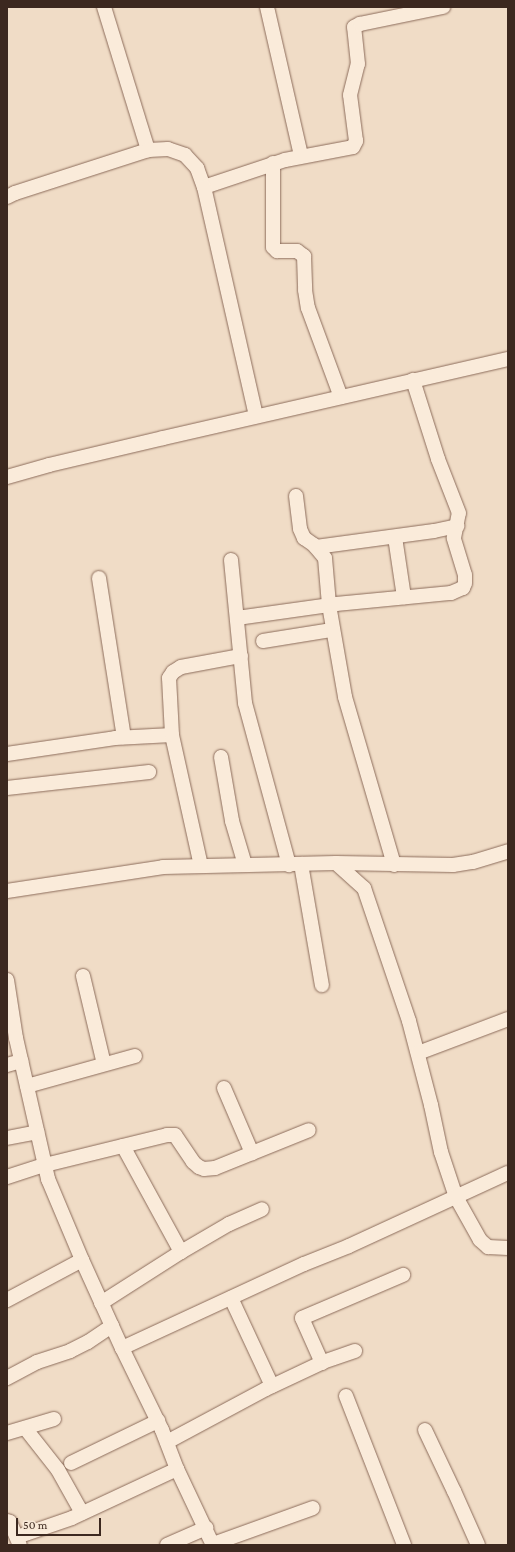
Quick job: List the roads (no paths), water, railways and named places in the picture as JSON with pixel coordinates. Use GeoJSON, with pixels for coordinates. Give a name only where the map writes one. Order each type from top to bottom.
{"type":"FeatureCollection","features":[{"type":"Feature","properties":{"kind":"street"},"geometry":{"type":"LineString","coordinates":[[104,7],[148,150]]}},
{"type":"Feature","properties":{"kind":"street"},"geometry":{"type":"LineString","coordinates":[[267,7],[301,156]]}},
{"type":"Feature","properties":{"kind":"street"},"geometry":{"type":"LineString","coordinates":[[204,187],[273,163],[301,156],[351,148],[356,144],[350,97],[358,64],[354,29],[355,26],[443,7]]}},
{"type":"Feature","properties":{"kind":"street"},"geometry":{"type":"LineString","coordinates":[[7,197],[15,193],[148,150],[168,149],[185,155],[197,168],[204,187],[256,416]]}},
{"type":"Feature","properties":{"kind":"street"},"geometry":{"type":"LineString","coordinates":[[273,163],[273,247],[277,251],[297,251],[304,256],[305,290],[308,308],[341,397]]}},
{"type":"Feature","properties":{"kind":"street"},"geometry":{"type":"LineString","coordinates":[[7,477],[49,465],[256,416],[508,359]]}},
{"type":"Feature","properties":{"kind":"street"},"geometry":{"type":"LineString","coordinates":[[237,618],[329,604],[451,593],[462,588],[466,580],[455,540],[459,516],[458,509],[438,459],[413,380]]}},
{"type":"Feature","properties":{"kind":"street"},"geometry":{"type":"LineString","coordinates":[[296,496],[300,529],[304,538],[316,547],[325,558],[332,630],[350,715],[394,865]]}},
{"type":"Feature","properties":{"kind":"street"},"geometry":{"type":"LineString","coordinates":[[316,547],[395,537],[457,526]]}},
{"type":"Feature","properties":{"kind":"street"},"geometry":{"type":"LineString","coordinates":[[395,537],[404,597]]}},
{"type":"Feature","properties":{"kind":"street"},"geometry":{"type":"LineString","coordinates":[[231,560],[245,703],[295,865],[322,985]]}},
{"type":"Feature","properties":{"kind":"street"},"geometry":{"type":"LineString","coordinates":[[99,578],[124,737]]}},
{"type":"Feature","properties":{"kind":"street"},"geometry":{"type":"LineString","coordinates":[[263,641],[332,630]]}},
{"type":"Feature","properties":{"kind":"street"},"geometry":{"type":"LineString","coordinates":[[201,866],[172,735],[169,678],[173,672],[181,666],[241,656]]}},
{"type":"Feature","properties":{"kind":"street"},"geometry":{"type":"LineString","coordinates":[[7,754],[124,737],[172,735]]}},
{"type":"Feature","properties":{"kind":"street"},"geometry":{"type":"LineString","coordinates":[[221,757],[232,820],[245,865]]}},
{"type":"Feature","properties":{"kind":"street"},"geometry":{"type":"LineString","coordinates":[[7,788],[149,772]]}},
{"type":"Feature","properties":{"kind":"street"},"geometry":{"type":"LineString","coordinates":[[7,891],[163,867],[336,863],[394,865],[463,864],[508,851]]}},
{"type":"Feature","properties":{"kind":"street"},"geometry":{"type":"LineString","coordinates":[[336,863],[364,888],[397,984],[418,1053],[441,1152],[456,1197],[480,1240],[488,1247],[508,1248]]}},
{"type":"Feature","properties":{"kind":"street"},"geometry":{"type":"LineString","coordinates":[[83,976],[104,1064]]}},
{"type":"Feature","properties":{"kind":"street"},"geometry":{"type":"LineString","coordinates":[[7,980],[21,1061],[48,1179],[101,1303],[158,1421],[213,1545],[313,1508]]}},
{"type":"Feature","properties":{"kind":"street"},"geometry":{"type":"LineString","coordinates":[[418,1053],[508,1019]]}},
{"type":"Feature","properties":{"kind":"street"},"geometry":{"type":"LineString","coordinates":[[27,1086],[135,1056]]}},
{"type":"Feature","properties":{"kind":"street"},"geometry":{"type":"LineString","coordinates":[[7,1065],[21,1061]]}},
{"type":"Feature","properties":{"kind":"street"},"geometry":{"type":"LineString","coordinates":[[224,1088],[252,1153]]}},
{"type":"Feature","properties":{"kind":"street"},"geometry":{"type":"LineString","coordinates":[[7,1177],[45,1165],[167,1135],[175,1135],[193,1162],[204,1169],[215,1168],[309,1130]]}},
{"type":"Feature","properties":{"kind":"street"},"geometry":{"type":"LineString","coordinates":[[7,1138],[37,1132]]}},
{"type":"Feature","properties":{"kind":"street"},"geometry":{"type":"LineString","coordinates":[[123,1146],[181,1252]]}},
{"type":"Feature","properties":{"kind":"street"},"geometry":{"type":"LineString","coordinates":[[122,1348],[304,1264],[349,1246],[508,1174]]}},
{"type":"Feature","properties":{"kind":"street"},"geometry":{"type":"LineString","coordinates":[[101,1303],[181,1252],[229,1224],[262,1209]]}},
{"type":"Feature","properties":{"kind":"street"},"geometry":{"type":"LineString","coordinates":[[7,1300],[82,1260]]}},
{"type":"Feature","properties":{"kind":"street"},"geometry":{"type":"LineString","coordinates":[[322,1362],[302,1318],[403,1274]]}},
{"type":"Feature","properties":{"kind":"street"},"geometry":{"type":"LineString","coordinates":[[231,1298],[272,1386]]}},
{"type":"Feature","properties":{"kind":"street"},"geometry":{"type":"LineString","coordinates":[[9,1373],[70,1351],[88,1342],[112,1326]]}},
{"type":"Feature","properties":{"kind":"street"},"geometry":{"type":"LineString","coordinates":[[167,1442],[272,1386],[322,1362],[355,1351]]}},
{"type":"Feature","properties":{"kind":"street"},"geometry":{"type":"LineString","coordinates":[[346,1396],[404,1545]]}},
{"type":"Feature","properties":{"kind":"street"},"geometry":{"type":"LineString","coordinates":[[7,1433],[54,1419]]}},
{"type":"Feature","properties":{"kind":"street"},"geometry":{"type":"LineString","coordinates":[[71,1463],[158,1421]]}},
{"type":"Feature","properties":{"kind":"street"},"geometry":{"type":"LineString","coordinates":[[25,1428],[58,1470],[82,1513]]}},
{"type":"Feature","properties":{"kind":"street"},"geometry":{"type":"LineString","coordinates":[[425,1430],[478,1545]]}},
{"type":"Feature","properties":{"kind":"street"},"geometry":{"type":"LineString","coordinates":[[7,1521],[10,1522],[18,1541],[178,1469]]}},
{"type":"Feature","properties":{"kind":"street"},"geometry":{"type":"LineString","coordinates":[[167,1545],[206,1528]]}}]}
